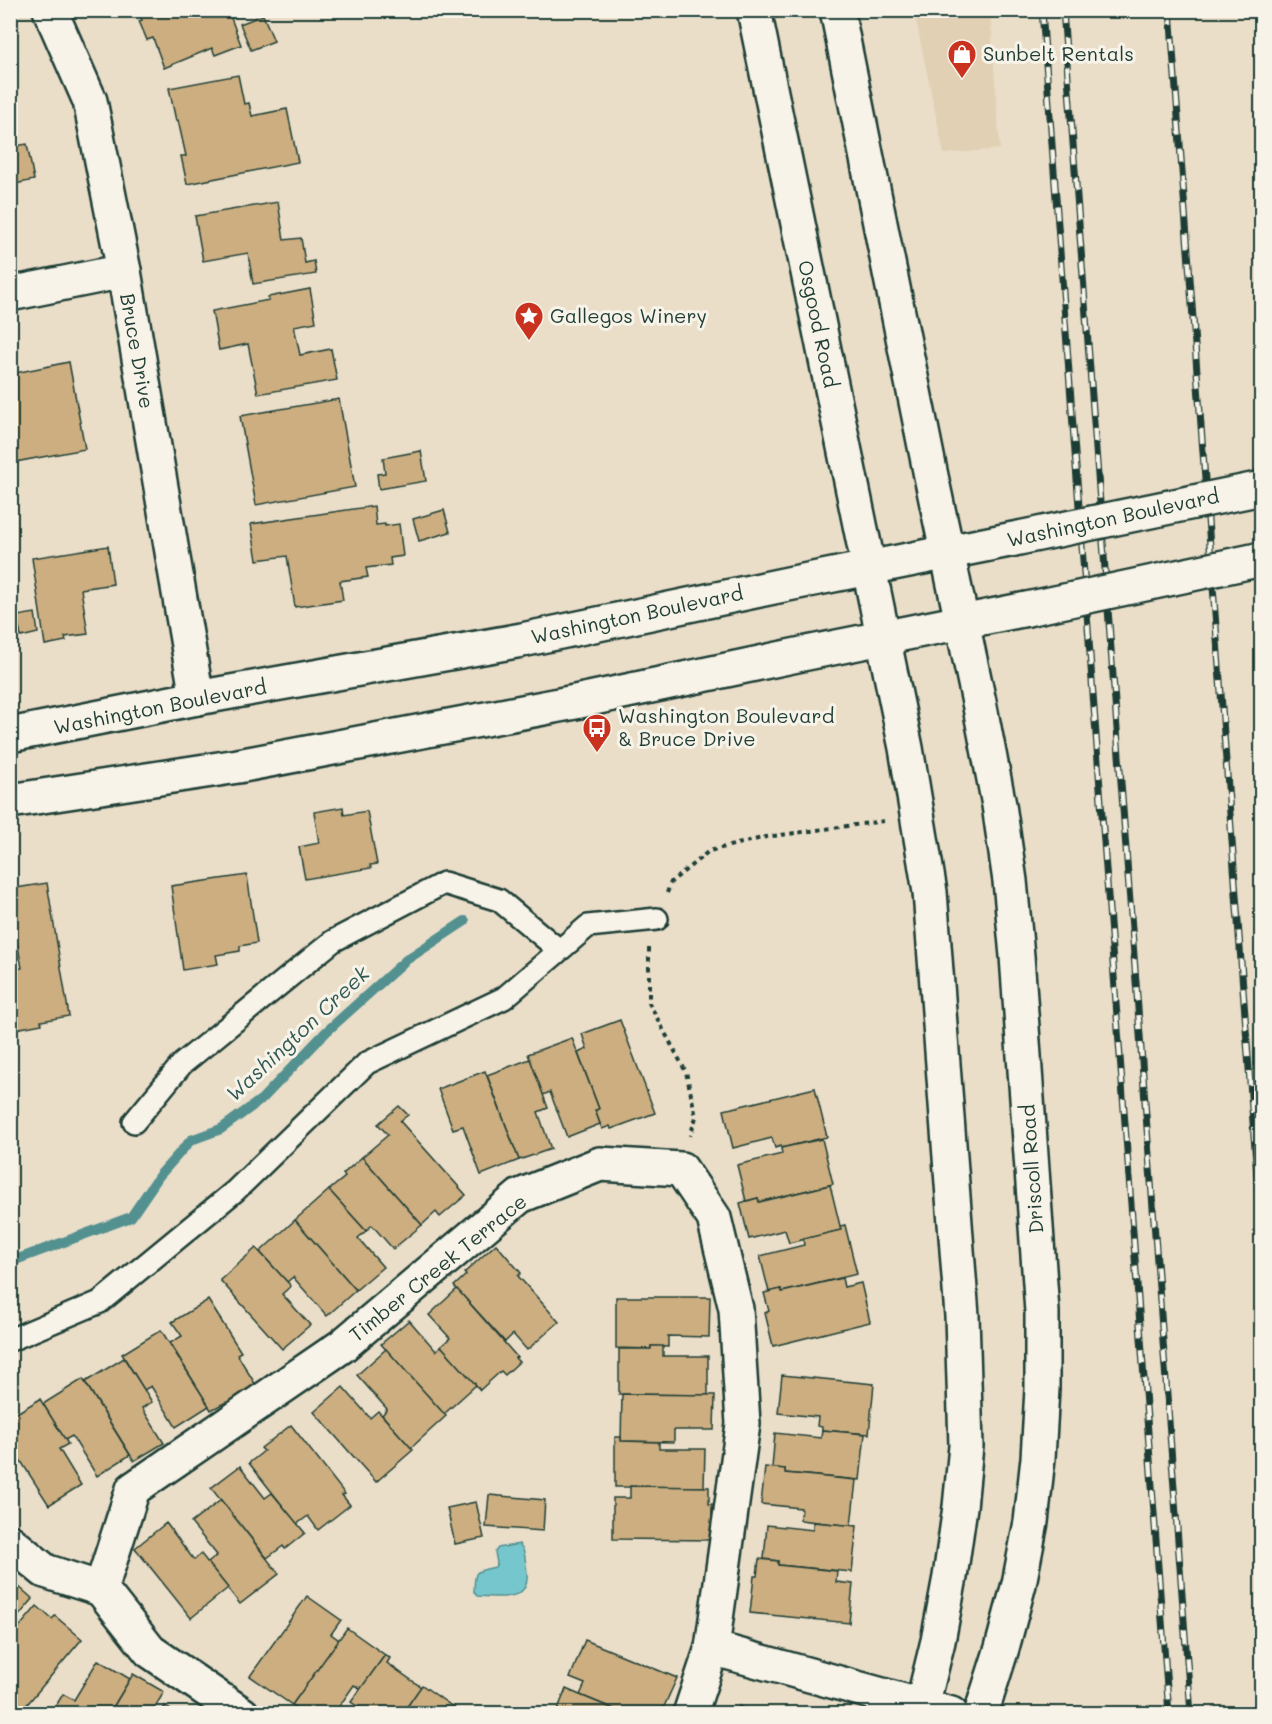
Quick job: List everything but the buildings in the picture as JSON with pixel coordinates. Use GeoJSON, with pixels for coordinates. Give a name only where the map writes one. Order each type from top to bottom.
{"type":"FeatureCollection","features":[{"type":"Feature","properties":{"kind":"street","name":"Bruce Drive"},"geometry":{"type":"LineString","coordinates":[[50,10],[90,101],[124,271],[197,698]]}},
{"type":"Feature","properties":{"kind":"street","name":"Osgood Road"},"geometry":{"type":"LineString","coordinates":[[754,10],[883,638]]}},
{"type":"Feature","properties":{"kind":"street"},"geometry":{"type":"LineString","coordinates":[[837,10],[931,476],[963,621]]}},
{"type":"Feature","properties":{"kind":"street"},"geometry":{"type":"LineString","coordinates":[[10,294],[124,271]]}},
{"type":"Feature","properties":{"kind":"street","name":"Washington Boulevard"},"geometry":{"type":"LineString","coordinates":[[10,735],[197,698],[487,646],[1262,488]]}},
{"type":"Feature","properties":{"kind":"street"},"geometry":{"type":"LineString","coordinates":[[10,801],[250,763],[575,702],[1262,559]]}},
{"type":"Feature","properties":{"kind":"street","name":"Driscoll Road"},"geometry":{"type":"LineString","coordinates":[[963,621],[999,805],[1010,881],[1042,1312],[1042,1389],[1031,1522],[1019,1584],[981,1713]]}},
{"type":"Feature","properties":{"kind":"street"},"geometry":{"type":"LineString","coordinates":[[712,1648],[931,1711],[938,1641],[960,1507],[966,1446],[962,1316],[930,892],[919,817],[883,638]]}},
{"type":"Feature","properties":{"kind":"street","name":"Timber Creek Terrace"},"geometry":{"type":"LineString","coordinates":[[101,1589],[133,1489],[342,1346],[520,1196],[600,1164],[681,1169]]}},
{"type":"Feature","properties":{"kind":"street"},"geometry":{"type":"LineString","coordinates":[[681,1169],[714,1218],[736,1309],[743,1424],[712,1648],[690,1713]]}},
{"type":"Feature","properties":{"kind":"street"},"geometry":{"type":"LineString","coordinates":[[10,1542],[45,1571],[101,1589],[150,1651],[242,1713]]}},
{"type":"Feature","properties":{"kind":"lane"},"geometry":{"type":"LineString","coordinates":[[134,1122],[182,1064],[333,941],[444,883],[499,900],[559,950]]}},
{"type":"Feature","properties":{"kind":"lane"},"geometry":{"type":"LineString","coordinates":[[10,1340],[100,1302],[235,1191],[367,1063],[504,999],[588,926],[657,919]]}},
{"type":"Feature","properties":{"kind":"path"},"geometry":{"type":"LineString","coordinates":[[681,1169],[696,1116],[686,1072],[649,1003],[649,944],[671,882],[709,851],[766,837],[919,817]]}},
{"type":"Feature","properties":{"kind":"shaded area","name":"Sunbelt Rentals"},"geometry":{"type":"Polygon","coordinates":[[[914,11],[990,11],[1000,149],[944,154],[914,11]]]}},
{"type":"Feature","properties":{"kind":"water"},"geometry":{"type":"Polygon","coordinates":[[[519,1544],[525,1557],[527,1578],[521,1592],[506,1597],[477,1596],[474,1592],[477,1573],[495,1567],[497,1563],[495,1552],[498,1548],[519,1544]]]}},
{"type":"Feature","properties":{"kind":"waterway","name":"Washington Creek"},"geometry":{"type":"LineString","coordinates":[[10,1262],[131,1217],[159,1176],[191,1140],[221,1129],[262,1099],[326,1032],[406,960],[465,921]]}},
{"type":"Feature","properties":{"kind":"railway"},"geometry":{"type":"LineString","coordinates":[[1042,10],[1169,1714]]}},
{"type":"Feature","properties":{"kind":"railway"},"geometry":{"type":"LineString","coordinates":[[1063,10],[1191,1714]]}},
{"type":"Feature","properties":{"kind":"railway"},"geometry":{"type":"LineString","coordinates":[[1170,10],[1262,1243]]}},
{"type":"Feature","properties":{"kind":"place","name":"Sunbelt Rentals"},"geometry":{"type":"Point","coordinates":[962,80]}},
{"type":"Feature","properties":{"kind":"place","name":"Gallegos Winery"},"geometry":{"type":"Point","coordinates":[529,342]}},
{"type":"Feature","properties":{"kind":"place","name":"Washington Boulevard & Bruce Drive"},"geometry":{"type":"Point","coordinates":[597,754]}}]}
